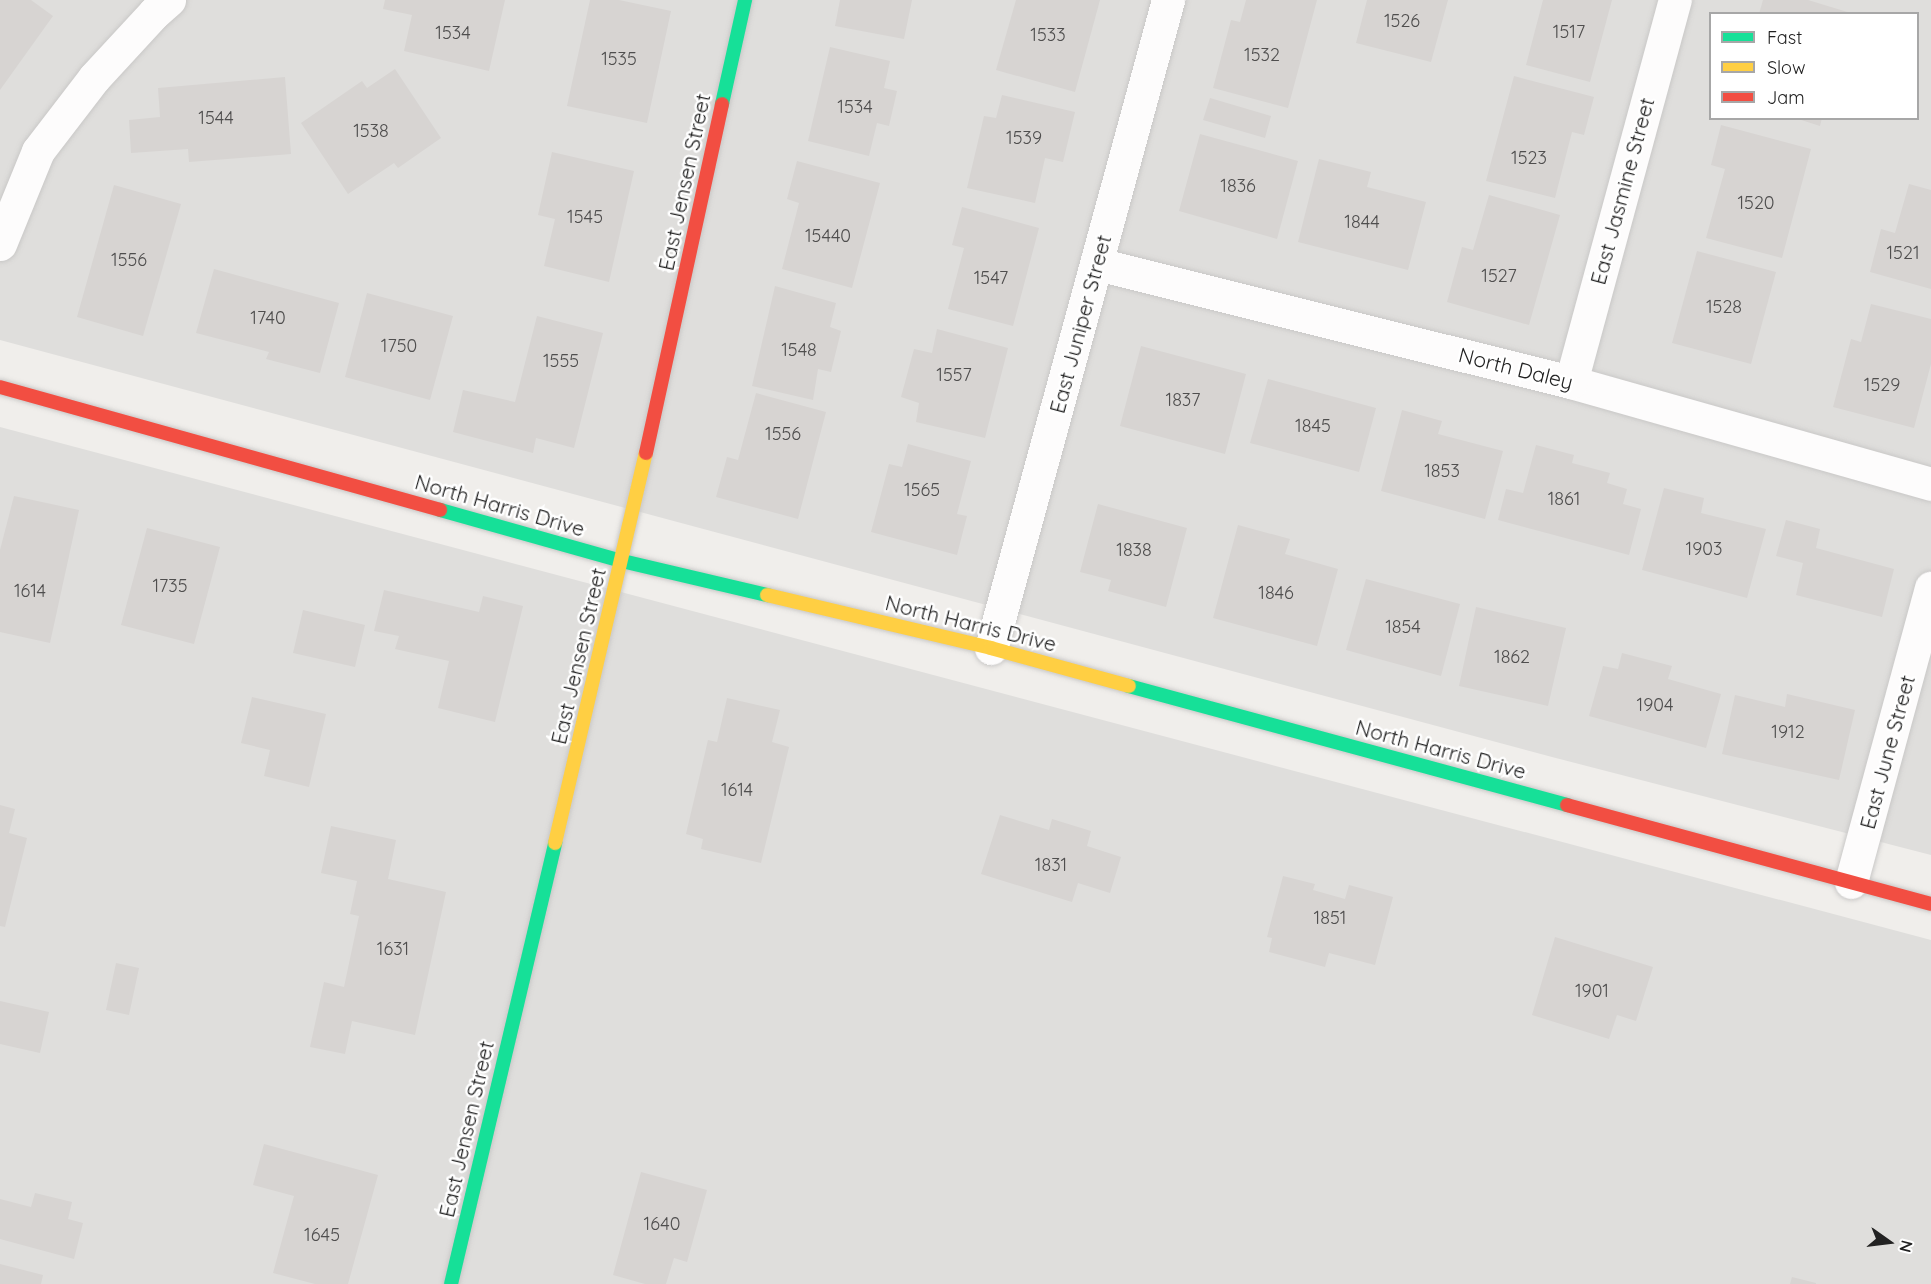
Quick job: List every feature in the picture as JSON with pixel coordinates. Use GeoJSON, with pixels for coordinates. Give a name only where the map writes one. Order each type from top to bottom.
{"type":"FeatureCollection","features":[{"type":"Feature","properties":{"kind":"street"},"geometry":{"type":"LineString","coordinates":[[0,243],[38,151],[94,78],[154,13],[169,0]]}},
{"type":"Feature","properties":{"kind":"street","name":"East Jensen Street"},"geometry":{"type":"LineString","coordinates":[[451,1284],[622,561],[745,0]]}},
{"type":"Feature","properties":{"kind":"street","name":"East Juniper Street"},"geometry":{"type":"LineString","coordinates":[[991,648],[1168,0]]}},
{"type":"Feature","properties":{"kind":"street","name":"East Jasmine Street"},"geometry":{"type":"LineString","coordinates":[[1571,382],[1676,0]]}},
{"type":"Feature","properties":{"kind":"street","name":"North Daley"},"geometry":{"type":"LineString","coordinates":[[1097,264],[1571,382],[1931,484]]}},
{"type":"Feature","properties":{"kind":"street","name":"North Harris Drive"},"geometry":{"type":"LineString","coordinates":[[0,387],[622,561],[991,648],[1931,904]]}},
{"type":"Feature","properties":{"kind":"street","name":"East June Street"},"geometry":{"type":"LineString","coordinates":[[1851,882],[1931,588]]}},
{"type":"Feature","properties":{"kind":"shaded area"},"geometry":{"type":"Polygon","coordinates":[[[0,0],[1931,0],[1931,855],[1552,757],[0,340],[0,0]]]}},
{"type":"Feature","properties":{"kind":"shaded area"},"geometry":{"type":"Polygon","coordinates":[[[0,427],[1931,940],[1931,1284],[0,1284],[0,427]]]}},
{"type":"Feature","properties":{"kind":"building"},"geometry":{"type":"Polygon","coordinates":[[[0,0],[31,0],[53,16],[0,90],[0,0]]]}},
{"type":"Feature","properties":{"kind":"building"},"geometry":{"type":"Polygon","coordinates":[[[385,0],[505,0],[489,71],[404,51],[412,15],[383,9],[385,0]]]}},
{"type":"Feature","properties":{"kind":"building"},"geometry":{"type":"Polygon","coordinates":[[[590,0],[619,0],[671,11],[647,123],[567,106],[590,0]]]}},
{"type":"Feature","properties":{"kind":"building"},"geometry":{"type":"Polygon","coordinates":[[[840,0],[912,0],[904,39],[835,26],[840,0]]]}},
{"type":"Feature","properties":{"kind":"building"},"geometry":{"type":"Polygon","coordinates":[[[1016,0],[1100,0],[1075,92],[996,70],[1016,0]]]}},
{"type":"Feature","properties":{"kind":"building"},"geometry":{"type":"Polygon","coordinates":[[[1246,0],[1317,0],[1288,108],[1213,88],[1231,20],[1240,22],[1246,0]]]}},
{"type":"Feature","properties":{"kind":"building"},"geometry":{"type":"Polygon","coordinates":[[[1367,0],[1448,0],[1431,62],[1356,43],[1367,0]]]}},
{"type":"Feature","properties":{"kind":"building"},"geometry":{"type":"Polygon","coordinates":[[[1543,0],[1612,0],[1590,82],[1526,65],[1543,0]]]}},
{"type":"Feature","properties":{"kind":"building"},"geometry":{"type":"Polygon","coordinates":[[[1763,0],[1808,0],[1847,12],[1760,12],[1763,0]]]}},
{"type":"Feature","properties":{"kind":"building"},"geometry":{"type":"Polygon","coordinates":[[[830,47],[890,61],[884,88],[897,91],[889,126],[877,123],[869,156],[808,141],[830,47]]]}},
{"type":"Feature","properties":{"kind":"building"},"geometry":{"type":"Polygon","coordinates":[[[395,69],[441,138],[398,168],[394,163],[348,194],[301,123],[362,81],[367,88],[395,69]]]}},
{"type":"Feature","properties":{"kind":"building"},"geometry":{"type":"Polygon","coordinates":[[[1514,76],[1594,97],[1584,135],[1572,132],[1555,198],[1486,181],[1514,76]]]}},
{"type":"Feature","properties":{"kind":"building"},"geometry":{"type":"Polygon","coordinates":[[[285,77],[291,154],[189,162],[188,149],[131,153],[129,120],[160,117],[158,88],[285,77]]]}},
{"type":"Feature","properties":{"kind":"building"},"geometry":{"type":"Polygon","coordinates":[[[1002,95],[1075,112],[1063,162],[1045,158],[1035,203],[967,188],[984,116],[996,118],[1002,95]]]}},
{"type":"Feature","properties":{"kind":"building"},"geometry":{"type":"Polygon","coordinates":[[[1210,98],[1271,116],[1265,138],[1203,120],[1210,98]]]}},
{"type":"Feature","properties":{"kind":"building"},"geometry":{"type":"Polygon","coordinates":[[[1801,120],[1822,120],[1820,126],[1801,120]]]}},
{"type":"Feature","properties":{"kind":"building"},"geometry":{"type":"Polygon","coordinates":[[[1721,125],[1811,149],[1782,258],[1706,238],[1725,169],[1711,165],[1721,125]]]}},
{"type":"Feature","properties":{"kind":"building"},"geometry":{"type":"Polygon","coordinates":[[[1200,134],[1298,161],[1277,239],[1179,211],[1200,134]]]}},
{"type":"Feature","properties":{"kind":"building"},"geometry":{"type":"Polygon","coordinates":[[[552,152],[634,171],[609,282],[544,266],[555,219],[538,215],[552,152]]]}},
{"type":"Feature","properties":{"kind":"building"},"geometry":{"type":"Polygon","coordinates":[[[1319,159],[1371,172],[1367,187],[1426,202],[1408,270],[1298,242],[1319,159]]]}},
{"type":"Feature","properties":{"kind":"building"},"geometry":{"type":"Polygon","coordinates":[[[797,161],[880,183],[852,288],[782,269],[799,203],[787,199],[797,161]]]}},
{"type":"Feature","properties":{"kind":"building"},"geometry":{"type":"Polygon","coordinates":[[[1909,184],[1931,190],[1931,289],[1870,272],[1881,229],[1895,233],[1909,184]]]}},
{"type":"Feature","properties":{"kind":"building"},"geometry":{"type":"Polygon","coordinates":[[[114,185],[181,204],[143,336],[77,317],[114,185]]]}},
{"type":"Feature","properties":{"kind":"building"},"geometry":{"type":"Polygon","coordinates":[[[1489,195],[1560,215],[1529,325],[1447,302],[1462,247],[1473,250],[1489,195]]]}},
{"type":"Feature","properties":{"kind":"building"},"geometry":{"type":"Polygon","coordinates":[[[962,207],[1039,228],[1013,326],[948,309],[964,248],[952,245],[962,207]]]}},
{"type":"Feature","properties":{"kind":"building"},"geometry":{"type":"Polygon","coordinates":[[[1697,251],[1776,272],[1751,364],[1672,343],[1697,251]]]}},
{"type":"Feature","properties":{"kind":"building"},"geometry":{"type":"Polygon","coordinates":[[[214,269],[339,303],[320,373],[266,359],[269,352],[196,333],[214,269]]]}},
{"type":"Feature","properties":{"kind":"building"},"geometry":{"type":"Polygon","coordinates":[[[775,286],[836,303],[830,327],[841,331],[831,372],[818,369],[813,400],[752,386],[775,286]]]}},
{"type":"Feature","properties":{"kind":"building"},"geometry":{"type":"Polygon","coordinates":[[[367,293],[453,316],[430,400],[345,377],[367,293]]]}},
{"type":"Feature","properties":{"kind":"building"},"geometry":{"type":"Polygon","coordinates":[[[1871,304],[1931,319],[1931,364],[1914,428],[1833,407],[1851,339],[1861,342],[1871,304]]]}},
{"type":"Feature","properties":{"kind":"building"},"geometry":{"type":"Polygon","coordinates":[[[537,316],[603,333],[574,448],[536,438],[533,453],[453,432],[463,390],[515,402],[537,316]]]}},
{"type":"Feature","properties":{"kind":"building"},"geometry":{"type":"Polygon","coordinates":[[[937,329],[1008,348],[985,438],[916,422],[919,403],[901,397],[914,349],[932,353],[937,329]]]}},
{"type":"Feature","properties":{"kind":"building"},"geometry":{"type":"Polygon","coordinates":[[[1141,346],[1246,374],[1225,454],[1120,426],[1141,346]]]}},
{"type":"Feature","properties":{"kind":"building"},"geometry":{"type":"Polygon","coordinates":[[[1268,379],[1376,408],[1359,472],[1250,443],[1268,379]]]}},
{"type":"Feature","properties":{"kind":"building"},"geometry":{"type":"Polygon","coordinates":[[[756,393],[826,412],[798,519],[716,497],[727,457],[738,460],[756,393]]]}},
{"type":"Feature","properties":{"kind":"building"},"geometry":{"type":"Polygon","coordinates":[[[1402,410],[1442,421],[1438,434],[1503,451],[1485,519],[1381,491],[1402,410]]]}},
{"type":"Feature","properties":{"kind":"building"},"geometry":{"type":"Polygon","coordinates":[[[908,444],[971,461],[957,514],[967,516],[957,555],[871,532],[889,464],[902,467],[908,444]]]}},
{"type":"Feature","properties":{"kind":"building"},"geometry":{"type":"Polygon","coordinates":[[[1536,445],[1574,455],[1572,463],[1610,473],[1607,483],[1627,489],[1623,504],[1641,509],[1629,555],[1498,520],[1506,489],[1523,493],[1536,445]]]}},
{"type":"Feature","properties":{"kind":"building"},"geometry":{"type":"Polygon","coordinates":[[[1664,488],[1704,498],[1701,513],[1766,529],[1747,598],[1642,570],[1664,488]]]}},
{"type":"Feature","properties":{"kind":"building"},"geometry":{"type":"Polygon","coordinates":[[[14,496],[79,510],[50,643],[0,632],[0,550],[14,496]]]}},
{"type":"Feature","properties":{"kind":"building"},"geometry":{"type":"Polygon","coordinates":[[[1098,504],[1187,528],[1166,607],[1108,591],[1111,580],[1080,572],[1098,504]]]}},
{"type":"Feature","properties":{"kind":"building"},"geometry":{"type":"Polygon","coordinates":[[[1786,520],[1820,529],[1816,548],[1894,569],[1882,617],[1796,595],[1803,563],[1776,556],[1786,520]]]}},
{"type":"Feature","properties":{"kind":"building"},"geometry":{"type":"Polygon","coordinates":[[[1238,525],[1290,539],[1285,554],[1338,569],[1317,646],[1213,618],[1238,525]]]}},
{"type":"Feature","properties":{"kind":"building"},"geometry":{"type":"Polygon","coordinates":[[[147,528],[220,547],[194,644],[121,625],[147,528]]]}},
{"type":"Feature","properties":{"kind":"building"},"geometry":{"type":"Polygon","coordinates":[[[1366,579],[1460,604],[1441,676],[1346,650],[1366,579]]]}},
{"type":"Feature","properties":{"kind":"building"},"geometry":{"type":"Polygon","coordinates":[[[384,590],[479,612],[483,596],[523,606],[495,722],[438,708],[449,661],[395,649],[399,636],[374,631],[384,590]]]}},
{"type":"Feature","properties":{"kind":"building"},"geometry":{"type":"Polygon","coordinates":[[[1476,607],[1566,628],[1548,706],[1459,686],[1476,607]]]}},
{"type":"Feature","properties":{"kind":"building"},"geometry":{"type":"Polygon","coordinates":[[[303,610],[365,625],[355,667],[293,653],[303,610]]]}},
{"type":"Feature","properties":{"kind":"building"},"geometry":{"type":"Polygon","coordinates":[[[1622,653],[1672,666],[1668,679],[1721,694],[1706,748],[1589,716],[1603,666],[1618,669],[1622,653]]]}},
{"type":"Feature","properties":{"kind":"building"},"geometry":{"type":"Polygon","coordinates":[[[1787,694],[1855,710],[1839,780],[1722,754],[1735,695],[1785,707],[1787,694]]]}},
{"type":"Feature","properties":{"kind":"building"},"geometry":{"type":"Polygon","coordinates":[[[252,697],[326,714],[309,787],[264,776],[270,750],[241,743],[252,697]]]}},
{"type":"Feature","properties":{"kind":"building"},"geometry":{"type":"Polygon","coordinates":[[[727,698],[780,710],[772,742],[789,747],[761,863],[701,849],[703,839],[686,834],[708,740],[717,742],[727,698]]]}},
{"type":"Feature","properties":{"kind":"building"},"geometry":{"type":"Polygon","coordinates":[[[0,805],[15,809],[9,833],[27,838],[5,927],[0,926],[0,805]]]}},
{"type":"Feature","properties":{"kind":"building"},"geometry":{"type":"Polygon","coordinates":[[[1000,815],[1049,830],[1052,819],[1091,831],[1087,846],[1121,857],[1110,893],[1078,883],[1072,902],[981,874],[1000,815]]]}},
{"type":"Feature","properties":{"kind":"building"},"geometry":{"type":"Polygon","coordinates":[[[331,826],[396,840],[388,879],[446,892],[415,1035],[352,1021],[345,1054],[310,1047],[324,982],[344,987],[359,916],[350,914],[357,881],[321,873],[331,826]]]}},
{"type":"Feature","properties":{"kind":"building"},"geometry":{"type":"Polygon","coordinates":[[[1283,876],[1315,884],[1313,890],[1345,899],[1349,885],[1393,897],[1375,965],[1329,953],[1325,967],[1269,952],[1272,938],[1267,937],[1283,876]]]}},
{"type":"Feature","properties":{"kind":"building"},"geometry":{"type":"Polygon","coordinates":[[[1555,937],[1653,967],[1636,1021],[1617,1015],[1609,1039],[1532,1015],[1555,937]]]}},
{"type":"Feature","properties":{"kind":"building"},"geometry":{"type":"Polygon","coordinates":[[[116,963],[139,968],[129,1015],[106,1010],[116,963]]]}},
{"type":"Feature","properties":{"kind":"building"},"geometry":{"type":"Polygon","coordinates":[[[0,1001],[49,1012],[40,1053],[0,1044],[0,1001]]]}},
{"type":"Feature","properties":{"kind":"building"},"geometry":{"type":"Polygon","coordinates":[[[264,1144],[378,1175],[348,1284],[315,1284],[273,1273],[294,1196],[253,1185],[264,1144]]]}},
{"type":"Feature","properties":{"kind":"building"},"geometry":{"type":"Polygon","coordinates":[[[641,1172],[707,1190],[687,1262],[674,1258],[666,1284],[645,1284],[613,1275],[641,1172]]]}},
{"type":"Feature","properties":{"kind":"building"},"geometry":{"type":"Polygon","coordinates":[[[35,1193],[72,1202],[68,1219],[83,1223],[74,1259],[0,1239],[0,1199],[31,1207],[35,1193]]]}},
{"type":"Feature","properties":{"kind":"building"},"geometry":{"type":"Polygon","coordinates":[[[0,1264],[43,1275],[41,1284],[0,1284],[0,1264]]]}},
{"type":"Feature","properties":{"kind":"building"},"geometry":{"type":"Polygon","coordinates":[[[1792,1277],[1816,1283],[1816,1284],[1790,1284],[1792,1277]]]}},
{"type":"Feature","properties":{"kind":"traffic: fast"},"geometry":{"type":"LineString","coordinates":[[722,104],[745,0]]}},
{"type":"Feature","properties":{"kind":"traffic: fast"},"geometry":{"type":"LineString","coordinates":[[440,510],[622,561],[767,595]]}},
{"type":"Feature","properties":{"kind":"traffic: fast"},"geometry":{"type":"LineString","coordinates":[[1129,686],[1567,805]]}},
{"type":"Feature","properties":{"kind":"traffic: fast"},"geometry":{"type":"LineString","coordinates":[[451,1284],[555,843]]}},
{"type":"Feature","properties":{"kind":"traffic: slow"},"geometry":{"type":"LineString","coordinates":[[555,843],[646,453]]}},
{"type":"Feature","properties":{"kind":"traffic: slow"},"geometry":{"type":"LineString","coordinates":[[767,595],[991,648],[1129,686]]}},
{"type":"Feature","properties":{"kind":"traffic: jam"},"geometry":{"type":"LineString","coordinates":[[646,453],[722,104]]}},
{"type":"Feature","properties":{"kind":"traffic: jam"},"geometry":{"type":"LineString","coordinates":[[0,387],[440,510]]}},
{"type":"Feature","properties":{"kind":"traffic: jam"},"geometry":{"type":"LineString","coordinates":[[1567,805],[1931,904]]}}]}
